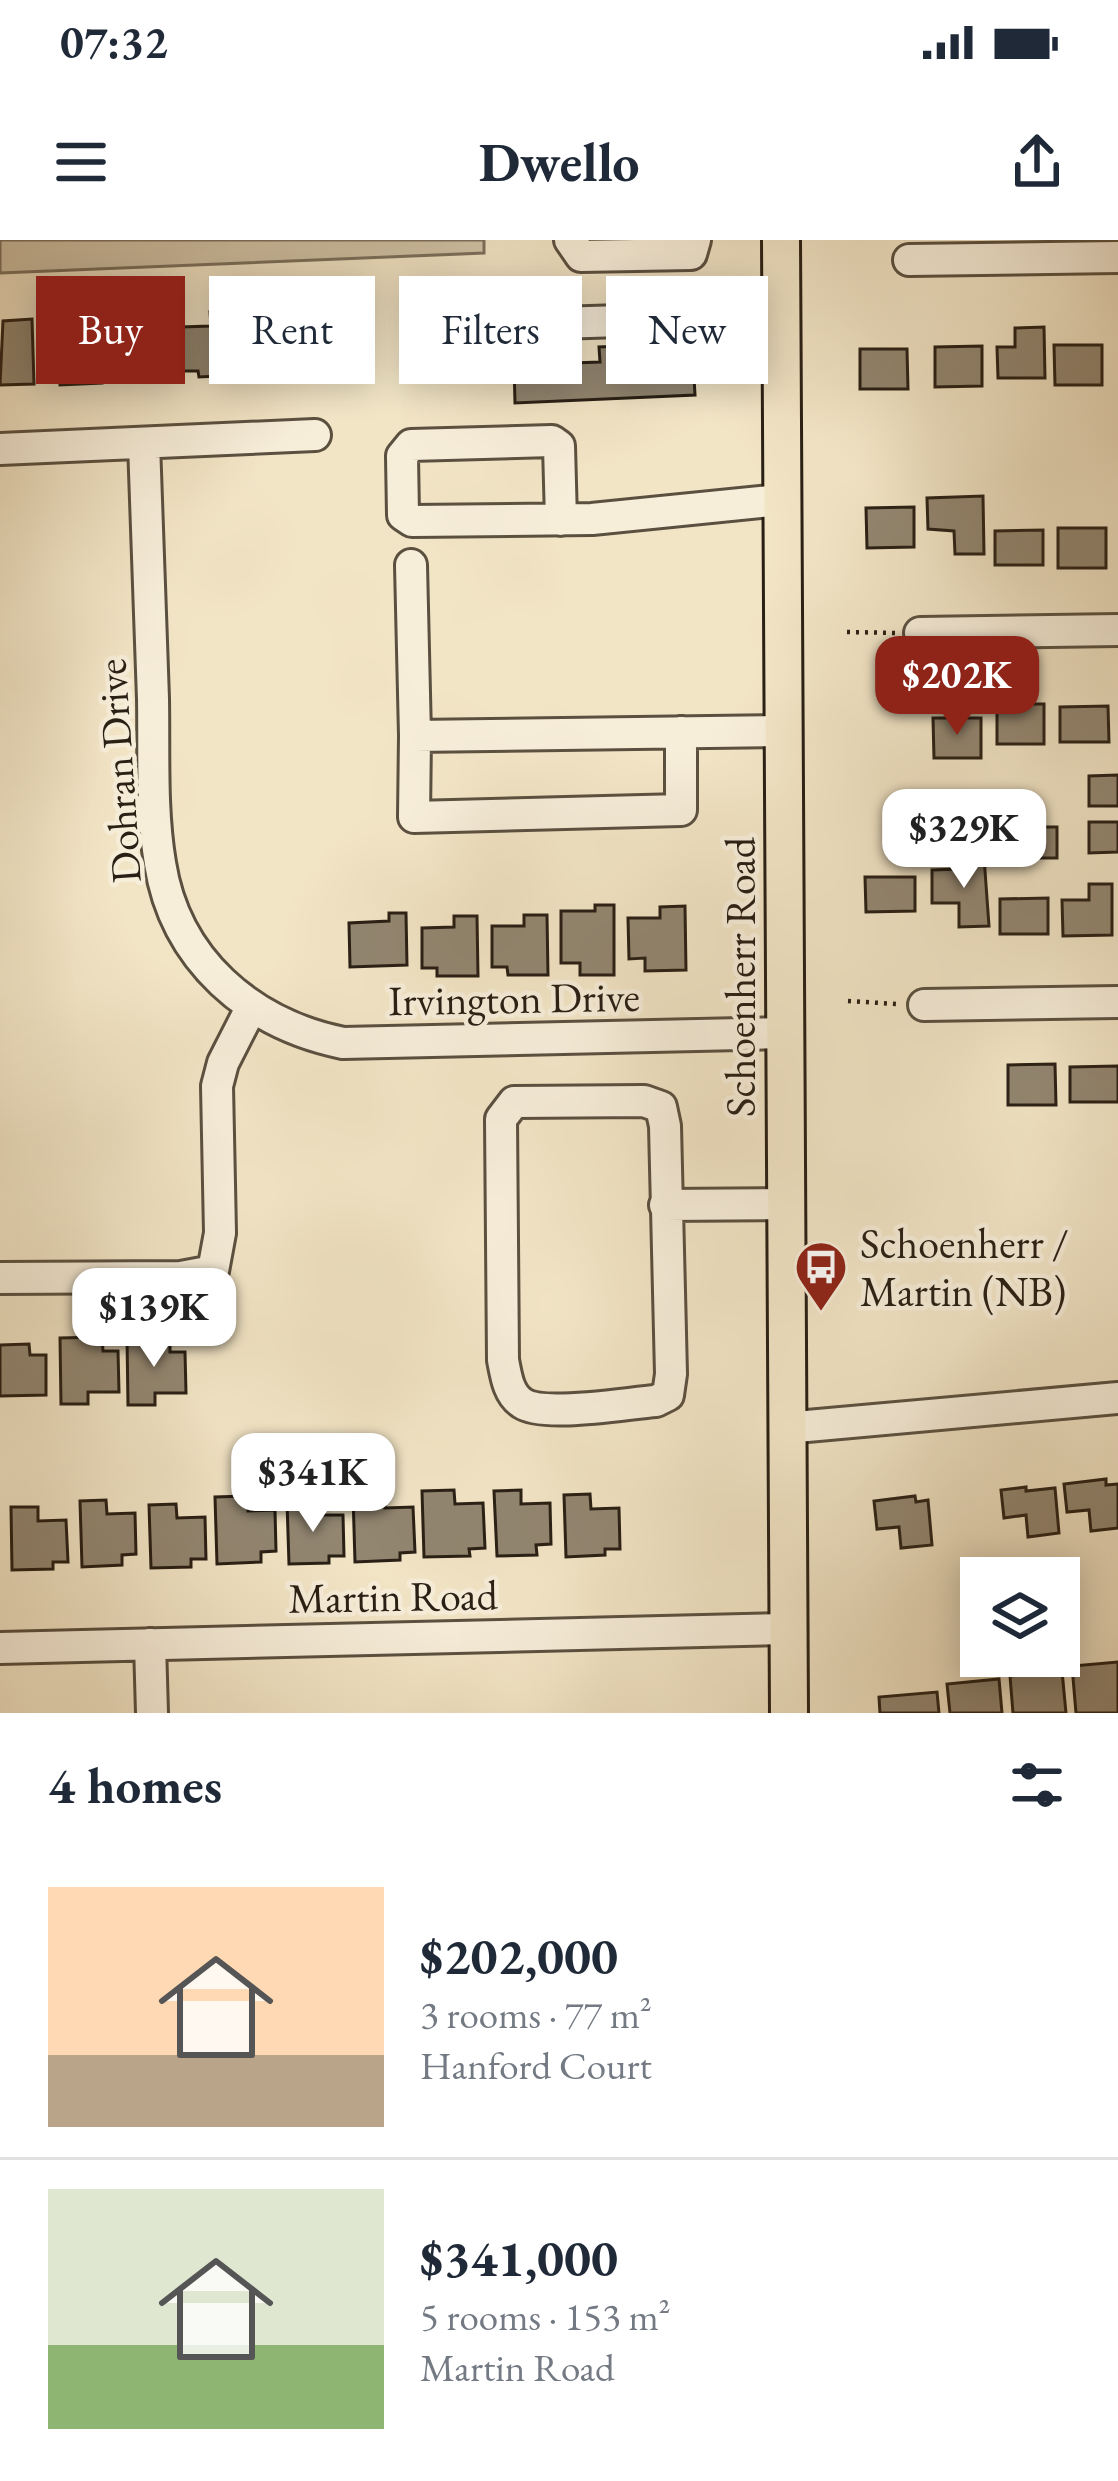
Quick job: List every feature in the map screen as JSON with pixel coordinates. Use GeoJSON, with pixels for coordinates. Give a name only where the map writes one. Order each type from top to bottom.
{"type":"FeatureCollection","features":[{"type":"Feature","properties":{"kind":"main road","name":"Schoenherr Road"},"geometry":{"type":"LineString","coordinates":[[781,240],[789,1713]]}},
{"type":"Feature","properties":{"kind":"street"},"geometry":{"type":"LineString","coordinates":[[570,240],[581,256],[691,254],[695,240]]}},
{"type":"Feature","properties":{"kind":"street"},"geometry":{"type":"LineString","coordinates":[[909,260],[1118,257]]}},
{"type":"Feature","properties":{"kind":"street"},"geometry":{"type":"LineString","coordinates":[[582,322],[781,316]]}},
{"type":"Feature","properties":{"kind":"street"},"geometry":{"type":"LineString","coordinates":[[0,449],[315,435]]}},
{"type":"Feature","properties":{"kind":"street"},"geometry":{"type":"LineString","coordinates":[[560,520],[559,446],[552,441],[411,445],[402,456],[403,515],[412,521],[560,520],[780,500]]}},
{"type":"Feature","properties":{"kind":"street","name":"Dohran Drive"},"geometry":{"type":"LineString","coordinates":[[144,443],[160,866],[173,911],[195,953],[251,1008]]}},
{"type":"Feature","properties":{"kind":"street"},"geometry":{"type":"LineString","coordinates":[[411,565],[414,817],[681,810],[681,732]]}},
{"type":"Feature","properties":{"kind":"street"},"geometry":{"type":"LineString","coordinates":[[920,633],[1118,630]]}},
{"type":"Feature","properties":{"kind":"street"},"geometry":{"type":"LineString","coordinates":[[415,736],[783,731]]}},
{"type":"Feature","properties":{"kind":"street"},"geometry":{"type":"LineString","coordinates":[[924,1005],[1118,1002]]}},
{"type":"Feature","properties":{"kind":"street"},"geometry":{"type":"LineString","coordinates":[[0,1278],[182,1277],[213,1270],[220,1233],[218,1086],[223,1064],[251,1008]]}},
{"type":"Feature","properties":{"kind":"street","name":"Irvington Drive"},"geometry":{"type":"LineString","coordinates":[[251,1008],[317,1037],[380,1044],[786,1033]]}},
{"type":"Feature","properties":{"kind":"street"},"geometry":{"type":"LineString","coordinates":[[644,1101],[661,1108],[665,1205],[668,1395],[656,1401],[536,1409],[518,1401],[508,1386],[503,1360],[501,1119],[514,1102],[644,1101]]}},
{"type":"Feature","properties":{"kind":"street"},"geometry":{"type":"LineString","coordinates":[[665,1205],[785,1204]]}},
{"type":"Feature","properties":{"kind":"street"},"geometry":{"type":"LineString","coordinates":[[785,1428],[1118,1398]]}},
{"type":"Feature","properties":{"kind":"street","name":"Martin Road"},"geometry":{"type":"LineString","coordinates":[[0,1648],[787,1629]]}},
{"type":"Feature","properties":{"kind":"street"},"geometry":{"type":"LineString","coordinates":[[150,1644],[152,1713]]}},
{"type":"Feature","properties":{"kind":"path"},"geometry":{"type":"LineString","coordinates":[[848,632],[920,633]]}},
{"type":"Feature","properties":{"kind":"path"},"geometry":{"type":"LineString","coordinates":[[848,1000],[924,1005]]}},
{"type":"Feature","properties":{"kind":"shaded area"},"geometry":{"type":"Polygon","coordinates":[[[0,240],[484,240],[484,253],[0,273],[0,240]]]}},
{"type":"Feature","properties":{"kind":"building"},"geometry":{"type":"Polygon","coordinates":[[[32,319],[34,384],[0,385],[3,321],[32,319]]]}},
{"type":"Feature","properties":{"kind":"building"},"geometry":{"type":"Polygon","coordinates":[[[209,326],[209,377],[185,371],[185,327],[209,326]]]}},
{"type":"Feature","properties":{"kind":"building"},"geometry":{"type":"Polygon","coordinates":[[[1044,327],[1045,378],[998,378],[997,347],[1015,347],[1015,328],[1044,327]]]}},
{"type":"Feature","properties":{"kind":"building"},"geometry":{"type":"Polygon","coordinates":[[[1054,345],[1102,345],[1102,385],[1055,385],[1054,345]]]}},
{"type":"Feature","properties":{"kind":"building"},"geometry":{"type":"Polygon","coordinates":[[[982,346],[982,386],[935,387],[935,347],[982,346]]]}},
{"type":"Feature","properties":{"kind":"building"},"geometry":{"type":"Polygon","coordinates":[[[599,347],[606,347],[606,384],[694,384],[695,395],[515,403],[514,384],[582,384],[582,363],[600,362],[599,347]]]}},
{"type":"Feature","properties":{"kind":"building"},"geometry":{"type":"Polygon","coordinates":[[[860,349],[907,349],[908,389],[860,389],[860,349]]]}},
{"type":"Feature","properties":{"kind":"building"},"geometry":{"type":"Polygon","coordinates":[[[983,496],[984,554],[955,554],[954,531],[928,529],[927,498],[983,496]]]}},
{"type":"Feature","properties":{"kind":"building"},"geometry":{"type":"Polygon","coordinates":[[[914,507],[914,547],[867,548],[866,508],[914,507]]]}},
{"type":"Feature","properties":{"kind":"building"},"geometry":{"type":"Polygon","coordinates":[[[1058,528],[1106,528],[1106,568],[1058,568],[1058,528]]]}},
{"type":"Feature","properties":{"kind":"building"},"geometry":{"type":"Polygon","coordinates":[[[1043,530],[1043,565],[995,565],[995,531],[1043,530]]]}},
{"type":"Feature","properties":{"kind":"building"},"geometry":{"type":"Polygon","coordinates":[[[997,704],[1044,704],[1044,744],[997,744],[997,704]]]}},
{"type":"Feature","properties":{"kind":"building"},"geometry":{"type":"Polygon","coordinates":[[[1108,706],[1109,742],[1060,742],[1060,707],[1108,706]]]}},
{"type":"Feature","properties":{"kind":"building"},"geometry":{"type":"Polygon","coordinates":[[[933,718],[981,718],[981,758],[934,758],[933,718]]]}},
{"type":"Feature","properties":{"kind":"building"},"geometry":{"type":"Polygon","coordinates":[[[1118,775],[1118,806],[1089,806],[1089,776],[1118,775]]]}},
{"type":"Feature","properties":{"kind":"building"},"geometry":{"type":"Polygon","coordinates":[[[1089,822],[1118,822],[1118,852],[1089,853],[1089,822]]]}},
{"type":"Feature","properties":{"kind":"building"},"geometry":{"type":"Polygon","coordinates":[[[897,825],[924,825],[925,854],[897,855],[897,825]]]}},
{"type":"Feature","properties":{"kind":"building"},"geometry":{"type":"Polygon","coordinates":[[[1026,827],[1057,827],[1057,858],[1026,858],[1026,827]]]}},
{"type":"Feature","properties":{"kind":"building"},"geometry":{"type":"Polygon","coordinates":[[[984,857],[989,926],[959,927],[959,903],[932,903],[932,870],[959,869],[959,858],[984,857]]]}},
{"type":"Feature","properties":{"kind":"building"},"geometry":{"type":"Polygon","coordinates":[[[865,877],[915,877],[915,911],[866,912],[865,877]]]}},
{"type":"Feature","properties":{"kind":"building"},"geometry":{"type":"Polygon","coordinates":[[[1089,884],[1112,884],[1112,935],[1063,936],[1062,900],[1089,900],[1089,884]]]}},
{"type":"Feature","properties":{"kind":"building"},"geometry":{"type":"Polygon","coordinates":[[[1048,898],[1048,934],[1000,934],[1000,899],[1048,898]]]}},
{"type":"Feature","properties":{"kind":"building"},"geometry":{"type":"Polygon","coordinates":[[[595,905],[614,905],[614,975],[580,975],[580,963],[561,963],[561,911],[595,911],[595,905]]]}},
{"type":"Feature","properties":{"kind":"building"},"geometry":{"type":"Polygon","coordinates":[[[685,906],[686,970],[645,971],[645,958],[629,959],[628,918],[660,918],[660,907],[685,906]]]}},
{"type":"Feature","properties":{"kind":"building"},"geometry":{"type":"Polygon","coordinates":[[[389,913],[406,913],[407,965],[350,967],[349,923],[389,921],[389,913]]]}},
{"type":"Feature","properties":{"kind":"building"},"geometry":{"type":"Polygon","coordinates":[[[524,915],[547,915],[548,975],[508,975],[507,967],[492,967],[492,926],[524,926],[524,915]]]}},
{"type":"Feature","properties":{"kind":"building"},"geometry":{"type":"Polygon","coordinates":[[[454,916],[477,916],[478,976],[437,976],[437,968],[422,968],[422,928],[454,927],[454,916]]]}},
{"type":"Feature","properties":{"kind":"building"},"geometry":{"type":"Polygon","coordinates":[[[1055,1064],[1056,1105],[1008,1105],[1008,1065],[1055,1064]]]}},
{"type":"Feature","properties":{"kind":"building"},"geometry":{"type":"Polygon","coordinates":[[[1118,1066],[1118,1102],[1070,1102],[1070,1067],[1118,1066]]]}},
{"type":"Feature","properties":{"kind":"building"},"geometry":{"type":"Polygon","coordinates":[[[102,1337],[103,1351],[118,1351],[119,1392],[88,1392],[88,1404],[61,1404],[60,1338],[102,1337]]]}},
{"type":"Feature","properties":{"kind":"building"},"geometry":{"type":"Polygon","coordinates":[[[127,1338],[170,1338],[170,1352],[185,1352],[186,1393],[155,1393],[155,1405],[128,1405],[127,1338]]]}},
{"type":"Feature","properties":{"kind":"building"},"geometry":{"type":"Polygon","coordinates":[[[29,1344],[30,1355],[46,1355],[46,1395],[0,1396],[0,1345],[29,1344]]]}},
{"type":"Feature","properties":{"kind":"building"},"geometry":{"type":"Polygon","coordinates":[[[1106,1479],[1106,1485],[1118,1484],[1118,1528],[1091,1531],[1089,1510],[1067,1512],[1064,1484],[1106,1479]]]}},
{"type":"Feature","properties":{"kind":"building"},"geometry":{"type":"Polygon","coordinates":[[[1026,1487],[1026,1491],[1055,1488],[1059,1533],[1028,1537],[1026,1515],[1004,1518],[1001,1490],[1026,1487]]]}},
{"type":"Feature","properties":{"kind":"building"},"geometry":{"type":"Polygon","coordinates":[[[454,1490],[455,1504],[483,1503],[485,1548],[469,1549],[470,1556],[424,1557],[422,1491],[454,1490]]]}},
{"type":"Feature","properties":{"kind":"building"},"geometry":{"type":"Polygon","coordinates":[[[521,1490],[521,1504],[550,1503],[551,1544],[536,1545],[537,1555],[497,1556],[494,1491],[521,1490]]]}},
{"type":"Feature","properties":{"kind":"building"},"geometry":{"type":"Polygon","coordinates":[[[385,1494],[385,1508],[413,1507],[415,1552],[400,1553],[400,1560],[355,1562],[353,1495],[385,1494]]]}},
{"type":"Feature","properties":{"kind":"building"},"geometry":{"type":"Polygon","coordinates":[[[590,1494],[591,1509],[619,1508],[620,1549],[605,1549],[605,1555],[566,1557],[564,1495],[590,1494]]]}},
{"type":"Feature","properties":{"kind":"building"},"geometry":{"type":"Polygon","coordinates":[[[247,1496],[248,1511],[275,1510],[276,1551],[261,1552],[261,1562],[217,1564],[215,1497],[247,1496]]]}},
{"type":"Feature","properties":{"kind":"building"},"geometry":{"type":"Polygon","coordinates":[[[915,1496],[916,1502],[928,1500],[932,1545],[901,1548],[899,1527],[877,1529],[874,1501],[915,1496]]]}},
{"type":"Feature","properties":{"kind":"building"},"geometry":{"type":"Polygon","coordinates":[[[106,1500],[107,1514],[135,1513],[136,1554],[122,1555],[122,1565],[82,1567],[80,1501],[106,1500]]]}},
{"type":"Feature","properties":{"kind":"building"},"geometry":{"type":"Polygon","coordinates":[[[314,1501],[315,1515],[343,1515],[344,1556],[329,1556],[329,1563],[289,1564],[287,1502],[314,1501]]]}},
{"type":"Feature","properties":{"kind":"building"},"geometry":{"type":"Polygon","coordinates":[[[176,1504],[177,1518],[205,1517],[206,1559],[191,1559],[191,1567],[151,1568],[149,1505],[176,1504]]]}},
{"type":"Feature","properties":{"kind":"building"},"geometry":{"type":"Polygon","coordinates":[[[11,1507],[38,1507],[38,1521],[66,1520],[68,1562],[53,1562],[53,1569],[12,1570],[11,1507]]]}},
{"type":"Feature","properties":{"kind":"building"},"geometry":{"type":"Polygon","coordinates":[[[1118,1662],[1118,1713],[1076,1713],[1073,1677],[1080,1677],[1080,1665],[1118,1662]]]}},
{"type":"Feature","properties":{"kind":"building"},"geometry":{"type":"Polygon","coordinates":[[[1010,1677],[1063,1677],[1066,1713],[1013,1713],[1010,1677]]]}},
{"type":"Feature","properties":{"kind":"building"},"geometry":{"type":"Polygon","coordinates":[[[999,1679],[1002,1713],[950,1713],[947,1684],[999,1679]]]}},
{"type":"Feature","properties":{"kind":"building"},"geometry":{"type":"Polygon","coordinates":[[[937,1692],[939,1713],[880,1713],[879,1697],[937,1692]]]}},
{"type":"Feature","properties":{"kind":"place","name":"Schoenherr / Martin (NB)"},"geometry":{"type":"Point","coordinates":[821,1313]}}]}
